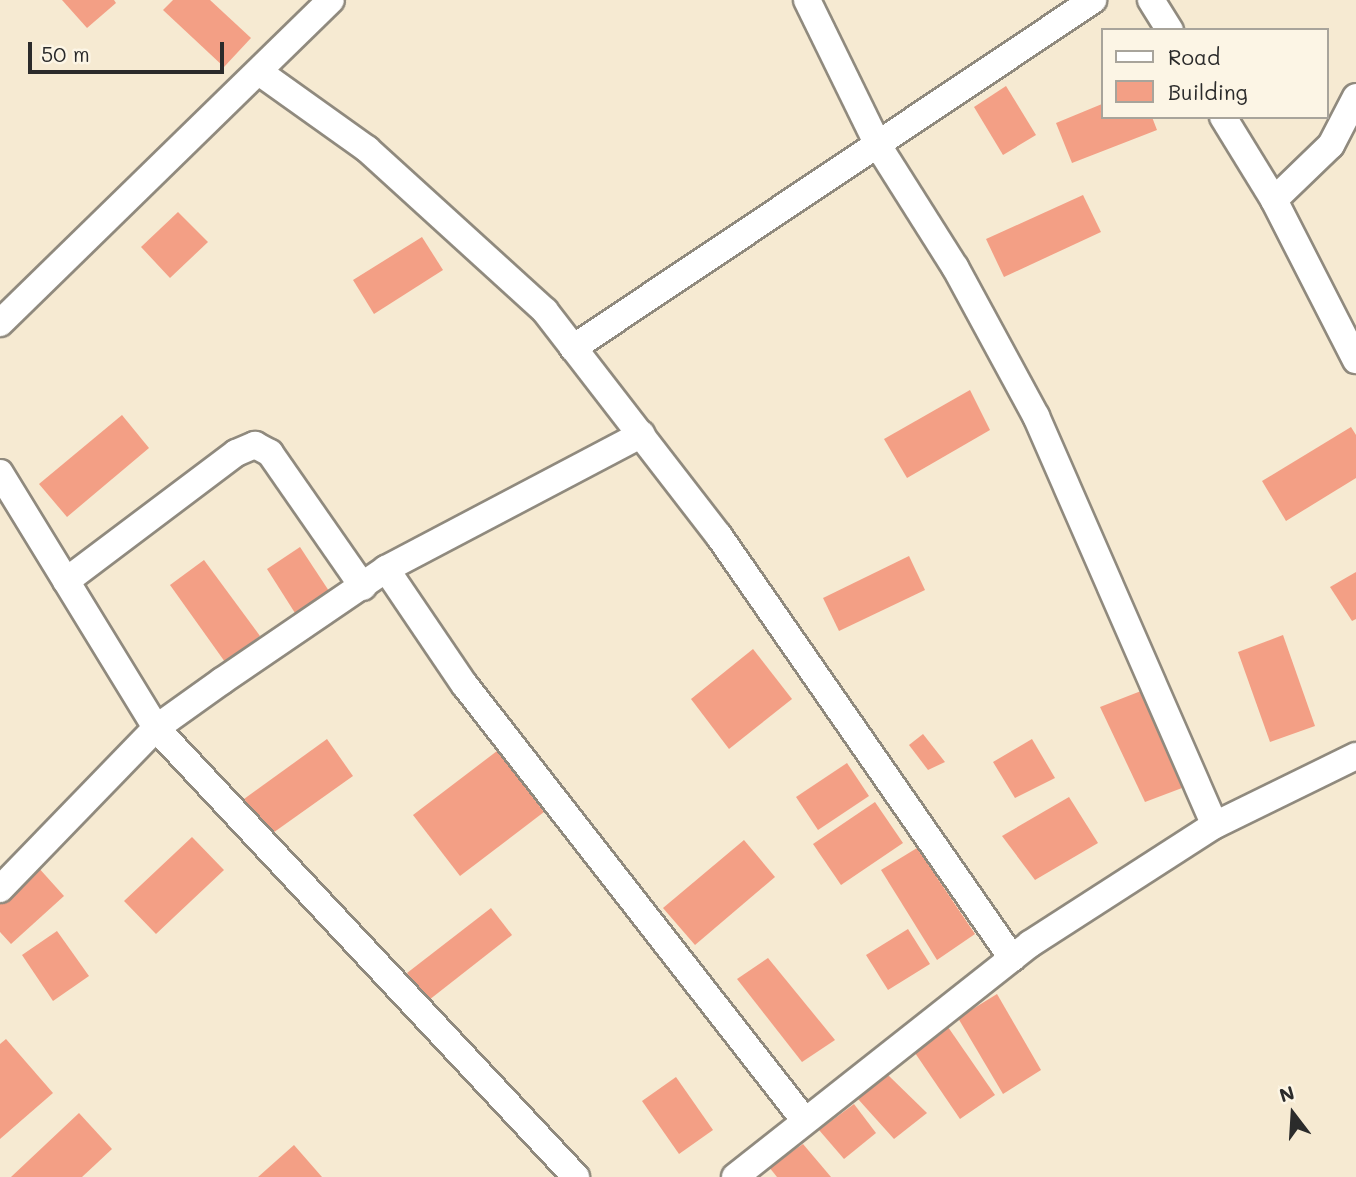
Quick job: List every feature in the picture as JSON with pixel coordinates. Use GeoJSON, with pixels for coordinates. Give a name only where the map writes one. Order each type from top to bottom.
{"type":"FeatureCollection","features":[{"type":"Feature","properties":{"kind":"street"},"geometry":{"type":"LineString","coordinates":[[0,323],[331,0]]}},
{"type":"Feature","properties":{"kind":"street"},"geometry":{"type":"LineString","coordinates":[[807,0],[879,147],[955,267],[1036,416],[1215,825]]}},
{"type":"Feature","properties":{"kind":"street"},"geometry":{"type":"LineString","coordinates":[[573,348],[879,147],[1093,0]]}},
{"type":"Feature","properties":{"kind":"street"},"geometry":{"type":"LineString","coordinates":[[1152,0],[1169,28]]}},
{"type":"Feature","properties":{"kind":"street"},"geometry":{"type":"LineString","coordinates":[[259,72],[367,149],[545,311],[719,536],[1012,958]]}},
{"type":"Feature","properties":{"kind":"street"},"geometry":{"type":"LineString","coordinates":[[1274,200],[1331,145],[1356,97]]}},
{"type":"Feature","properties":{"kind":"street"},"geometry":{"type":"LineString","coordinates":[[1224,119],[1274,200],[1332,321],[1356,360]]}},
{"type":"Feature","properties":{"kind":"street"},"geometry":{"type":"LineString","coordinates":[[0,889],[156,728],[386,569],[642,435]]}},
{"type":"Feature","properties":{"kind":"street"},"geometry":{"type":"LineString","coordinates":[[66,581],[236,453],[255,445],[270,453],[363,587]]}},
{"type":"Feature","properties":{"kind":"street"},"geometry":{"type":"LineString","coordinates":[[0,474],[156,728],[576,1177]]}},
{"type":"Feature","properties":{"kind":"street"},"geometry":{"type":"LineString","coordinates":[[386,569],[464,684],[806,1121]]}},
{"type":"Feature","properties":{"kind":"street"},"geometry":{"type":"LineString","coordinates":[[735,1177],[1012,958],[1215,825],[1356,757]]}},
{"type":"Feature","properties":{"kind":"building"},"geometry":{"type":"Polygon","coordinates":[[[62,0],[114,0],[116,3],[87,28],[62,0]]]}},
{"type":"Feature","properties":{"kind":"building"},"geometry":{"type":"Polygon","coordinates":[[[173,0],[210,0],[251,38],[224,67],[163,10],[173,0]]]}},
{"type":"Feature","properties":{"kind":"building"},"geometry":{"type":"Polygon","coordinates":[[[1006,86],[1036,135],[1003,155],[974,107],[1006,86]]]}},
{"type":"Feature","properties":{"kind":"building"},"geometry":{"type":"Polygon","coordinates":[[[1100,105],[1100,119],[1153,119],[1157,130],[1072,163],[1056,123],[1100,105]]]}},
{"type":"Feature","properties":{"kind":"building"},"geometry":{"type":"Polygon","coordinates":[[[1083,195],[1101,232],[1004,277],[986,239],[1083,195]]]}},
{"type":"Feature","properties":{"kind":"building"},"geometry":{"type":"Polygon","coordinates":[[[178,212],[208,242],[170,278],[141,247],[178,212]]]}},
{"type":"Feature","properties":{"kind":"building"},"geometry":{"type":"Polygon","coordinates":[[[422,237],[443,270],[374,314],[353,280],[422,237]]]}},
{"type":"Feature","properties":{"kind":"building"},"geometry":{"type":"Polygon","coordinates":[[[970,390],[990,430],[907,478],[884,439],[970,390]]]}},
{"type":"Feature","properties":{"kind":"building"},"geometry":{"type":"Polygon","coordinates":[[[122,415],[149,448],[67,517],[39,484],[122,415]]]}},
{"type":"Feature","properties":{"kind":"building"},"geometry":{"type":"Polygon","coordinates":[[[1351,427],[1356,435],[1356,478],[1286,521],[1262,481],[1351,427]]]}},
{"type":"Feature","properties":{"kind":"building"},"geometry":{"type":"Polygon","coordinates":[[[300,547],[329,591],[295,613],[267,569],[300,547]]]}},
{"type":"Feature","properties":{"kind":"building"},"geometry":{"type":"Polygon","coordinates":[[[909,556],[925,590],[839,631],[823,598],[909,556]]]}},
{"type":"Feature","properties":{"kind":"building"},"geometry":{"type":"Polygon","coordinates":[[[204,560],[260,636],[225,662],[170,585],[204,560]]]}},
{"type":"Feature","properties":{"kind":"building"},"geometry":{"type":"Polygon","coordinates":[[[1356,572],[1356,619],[1352,621],[1330,587],[1356,572]]]}},
{"type":"Feature","properties":{"kind":"building"},"geometry":{"type":"Polygon","coordinates":[[[1283,635],[1315,726],[1270,742],[1238,652],[1283,635]]]}},
{"type":"Feature","properties":{"kind":"building"},"geometry":{"type":"Polygon","coordinates":[[[753,649],[792,699],[729,749],[691,699],[753,649]]]}},
{"type":"Feature","properties":{"kind":"building"},"geometry":{"type":"Polygon","coordinates":[[[1141,691],[1182,788],[1145,802],[1100,707],[1141,691]]]}},
{"type":"Feature","properties":{"kind":"building"},"geometry":{"type":"Polygon","coordinates":[[[923,734],[945,762],[928,770],[909,745],[923,734]]]}},
{"type":"Feature","properties":{"kind":"building"},"geometry":{"type":"Polygon","coordinates":[[[327,739],[353,776],[270,835],[244,799],[327,739]]]}},
{"type":"Feature","properties":{"kind":"building"},"geometry":{"type":"Polygon","coordinates":[[[1032,739],[1055,778],[1015,798],[993,762],[1032,739]]]}},
{"type":"Feature","properties":{"kind":"building"},"geometry":{"type":"Polygon","coordinates":[[[497,751],[544,812],[460,876],[413,815],[497,751]]]}},
{"type":"Feature","properties":{"kind":"building"},"geometry":{"type":"Polygon","coordinates":[[[847,763],[869,796],[818,830],[796,797],[847,763]]]}},
{"type":"Feature","properties":{"kind":"building"},"geometry":{"type":"Polygon","coordinates":[[[1069,797],[1098,843],[1035,880],[1002,836],[1069,797]]]}},
{"type":"Feature","properties":{"kind":"building"},"geometry":{"type":"Polygon","coordinates":[[[875,802],[903,843],[841,885],[813,844],[875,802]]]}},
{"type":"Feature","properties":{"kind":"building"},"geometry":{"type":"Polygon","coordinates":[[[192,837],[224,870],[156,934],[124,901],[192,837]]]}},
{"type":"Feature","properties":{"kind":"building"},"geometry":{"type":"Polygon","coordinates":[[[744,840],[775,877],[695,945],[663,908],[744,840]]]}},
{"type":"Feature","properties":{"kind":"building"},"geometry":{"type":"Polygon","coordinates":[[[917,848],[975,934],[937,960],[881,870],[917,848]]]}},
{"type":"Feature","properties":{"kind":"building"},"geometry":{"type":"Polygon","coordinates":[[[37,866],[64,896],[11,944],[0,932],[0,899],[37,866]]]}},
{"type":"Feature","properties":{"kind":"building"},"geometry":{"type":"Polygon","coordinates":[[[491,908],[512,935],[429,1000],[407,973],[491,908]]]}},
{"type":"Feature","properties":{"kind":"building"},"geometry":{"type":"Polygon","coordinates":[[[908,929],[930,964],[888,990],[866,955],[908,929]]]}},
{"type":"Feature","properties":{"kind":"building"},"geometry":{"type":"Polygon","coordinates":[[[57,931],[89,976],[53,1001],[22,955],[57,931]]]}},
{"type":"Feature","properties":{"kind":"building"},"geometry":{"type":"Polygon","coordinates":[[[768,958],[835,1040],[802,1062],[737,979],[768,958]]]}},
{"type":"Feature","properties":{"kind":"building"},"geometry":{"type":"Polygon","coordinates":[[[997,994],[1041,1070],[1003,1094],[958,1018],[997,994]]]}},
{"type":"Feature","properties":{"kind":"building"},"geometry":{"type":"Polygon","coordinates":[[[948,1027],[995,1095],[960,1119],[913,1050],[948,1027]]]}},
{"type":"Feature","properties":{"kind":"building"},"geometry":{"type":"Polygon","coordinates":[[[6,1039],[53,1093],[0,1139],[0,1044],[6,1039]]]}},
{"type":"Feature","properties":{"kind":"building"},"geometry":{"type":"Polygon","coordinates":[[[888,1075],[927,1113],[894,1139],[858,1099],[888,1075]]]}},
{"type":"Feature","properties":{"kind":"building"},"geometry":{"type":"Polygon","coordinates":[[[676,1077],[713,1130],[679,1154],[642,1101],[676,1077]]]}},
{"type":"Feature","properties":{"kind":"building"},"geometry":{"type":"Polygon","coordinates":[[[854,1104],[876,1133],[844,1159],[819,1130],[854,1104]]]}},
{"type":"Feature","properties":{"kind":"building"},"geometry":{"type":"Polygon","coordinates":[[[79,1113],[112,1149],[82,1177],[11,1177],[79,1113]]]}},
{"type":"Feature","properties":{"kind":"building"},"geometry":{"type":"Polygon","coordinates":[[[803,1144],[831,1177],[777,1177],[769,1167],[803,1144]]]}},
{"type":"Feature","properties":{"kind":"building"},"geometry":{"type":"Polygon","coordinates":[[[294,1145],[322,1177],[258,1177],[294,1145]]]}}]}
